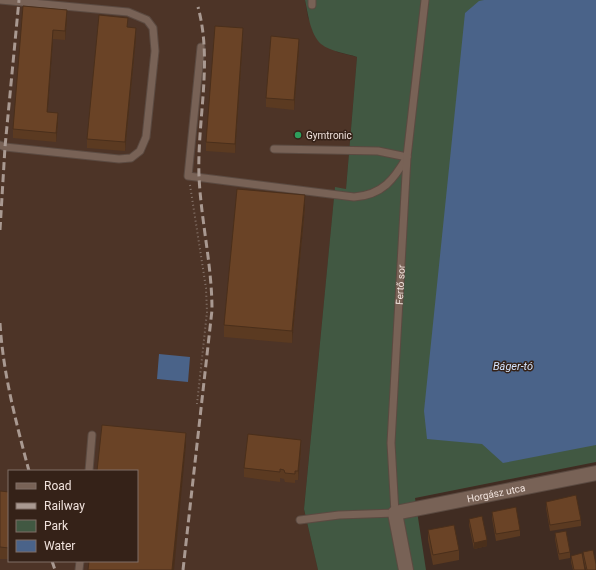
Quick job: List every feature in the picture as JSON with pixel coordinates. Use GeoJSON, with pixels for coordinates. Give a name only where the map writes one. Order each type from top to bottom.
{"type":"FeatureCollection","features":[{"type":"Feature","properties":{"kind":"street","name":"Horgász utca"},"geometry":{"type":"LineString","coordinates":[[395,513],[596,473]]}},
{"type":"Feature","properties":{"kind":"street","name":"Fertő sor"},"geometry":{"type":"LineString","coordinates":[[395,513],[406,570]]}},
{"type":"Feature","properties":{"kind":"lane"},"geometry":{"type":"LineString","coordinates":[[0,0],[128,12],[147,20],[153,28],[155,51],[146,137],[140,151],[131,158],[51,152],[5,147],[0,145]]}},
{"type":"Feature","properties":{"kind":"lane","name":"Fertő sor"},"geometry":{"type":"LineString","coordinates":[[395,513],[391,443],[407,156],[425,0]]}},
{"type":"Feature","properties":{"kind":"lane"},"geometry":{"type":"LineString","coordinates":[[201,47],[188,176],[363,197],[378,191],[394,179],[407,156],[378,152],[274,149]]}},
{"type":"Feature","properties":{"kind":"lane"},"geometry":{"type":"LineString","coordinates":[[89,470],[92,434]]}},
{"type":"Feature","properties":{"kind":"lane"},"geometry":{"type":"LineString","coordinates":[[300,520],[346,514],[395,513]]}},
{"type":"Feature","properties":{"kind":"path"},"geometry":{"type":"LineString","coordinates":[[188,176],[206,288],[207,312],[197,404]]}},
{"type":"Feature","properties":{"kind":"shaded area"},"geometry":{"type":"Polygon","coordinates":[[[0,0],[305,0],[308,18],[337,52],[357,57],[346,189],[335,188],[304,509],[318,570],[0,570],[0,0]]]}},
{"type":"Feature","properties":{"kind":"green space"},"geometry":{"type":"Polygon","coordinates":[[[305,0],[596,0],[596,462],[415,498],[426,570],[318,570],[304,509],[335,187],[346,189],[357,57],[334,51],[325,47],[317,40],[308,17],[305,0]]]}},
{"type":"Feature","properties":{"kind":"water","name":"Báger-tó"},"geometry":{"type":"Polygon","coordinates":[[[596,0],[596,445],[503,463],[482,444],[427,439],[424,411],[465,13],[479,1],[596,0]]]}},
{"type":"Feature","properties":{"kind":"water"},"geometry":{"type":"Polygon","coordinates":[[[159,354],[190,357],[188,382],[157,379],[159,354]]]}},
{"type":"Feature","properties":{"kind":"building"},"geometry":{"type":"Polygon","coordinates":[[[23,6],[67,10],[65,31],[53,30],[47,112],[58,113],[56,133],[13,129],[23,6]]]}},
{"type":"Feature","properties":{"kind":"building"},"geometry":{"type":"Polygon","coordinates":[[[99,15],[128,18],[127,27],[136,28],[125,142],[87,139],[99,15]]]}},
{"type":"Feature","properties":{"kind":"building"},"geometry":{"type":"Polygon","coordinates":[[[215,26],[243,28],[235,144],[206,142],[215,26]]]}},
{"type":"Feature","properties":{"kind":"building"},"geometry":{"type":"Polygon","coordinates":[[[271,36],[299,39],[294,100],[266,98],[271,36]]]}},
{"type":"Feature","properties":{"kind":"building"},"geometry":{"type":"Polygon","coordinates":[[[237,189],[305,195],[292,331],[224,325],[237,189]]]}},
{"type":"Feature","properties":{"kind":"building"},"geometry":{"type":"Polygon","coordinates":[[[102,425],[186,433],[172,570],[88,570],[89,562],[138,562],[138,470],[97,470],[102,425]]]}},
{"type":"Feature","properties":{"kind":"building"},"geometry":{"type":"Polygon","coordinates":[[[248,434],[301,440],[298,471],[295,471],[295,474],[285,473],[284,470],[280,469],[280,472],[244,468],[248,434]]]}},
{"type":"Feature","properties":{"kind":"building"},"geometry":{"type":"Polygon","coordinates":[[[0,491],[8,492],[8,548],[0,547],[0,491]]]}},
{"type":"Feature","properties":{"kind":"building"},"geometry":{"type":"Polygon","coordinates":[[[576,495],[581,520],[550,525],[546,502],[576,495]]]}},
{"type":"Feature","properties":{"kind":"building"},"geometry":{"type":"Polygon","coordinates":[[[516,507],[520,530],[496,534],[492,512],[516,507]]]}},
{"type":"Feature","properties":{"kind":"building"},"geometry":{"type":"Polygon","coordinates":[[[482,516],[487,540],[474,543],[469,519],[482,516]]]}},
{"type":"Feature","properties":{"kind":"building"},"geometry":{"type":"Polygon","coordinates":[[[454,525],[459,550],[433,555],[428,530],[454,525]]]}},
{"type":"Feature","properties":{"kind":"building"},"geometry":{"type":"Polygon","coordinates":[[[566,531],[570,552],[559,554],[555,533],[566,531]]]}},
{"type":"Feature","properties":{"kind":"building"},"geometry":{"type":"Polygon","coordinates":[[[593,550],[596,570],[587,570],[583,552],[593,550]]]}},
{"type":"Feature","properties":{"kind":"building"},"geometry":{"type":"Polygon","coordinates":[[[582,553],[585,570],[574,570],[571,556],[582,553]]]}},
{"type":"Feature","properties":{"kind":"railway"},"geometry":{"type":"LineString","coordinates":[[0,230],[5,147],[19,0]]}},
{"type":"Feature","properties":{"kind":"railway"},"geometry":{"type":"LineString","coordinates":[[183,570],[212,310],[212,293],[199,176],[204,49],[198,7]]}},
{"type":"Feature","properties":{"kind":"railway"},"geometry":{"type":"LineString","coordinates":[[0,323],[7,379],[29,470]]}},
{"type":"Feature","properties":{"kind":"railway"},"geometry":{"type":"LineString","coordinates":[[52,562],[55,570]]}},
{"type":"Feature","properties":{"kind":"place","name":"Gymtronic"},"geometry":{"type":"Point","coordinates":[298,135]}}]}
